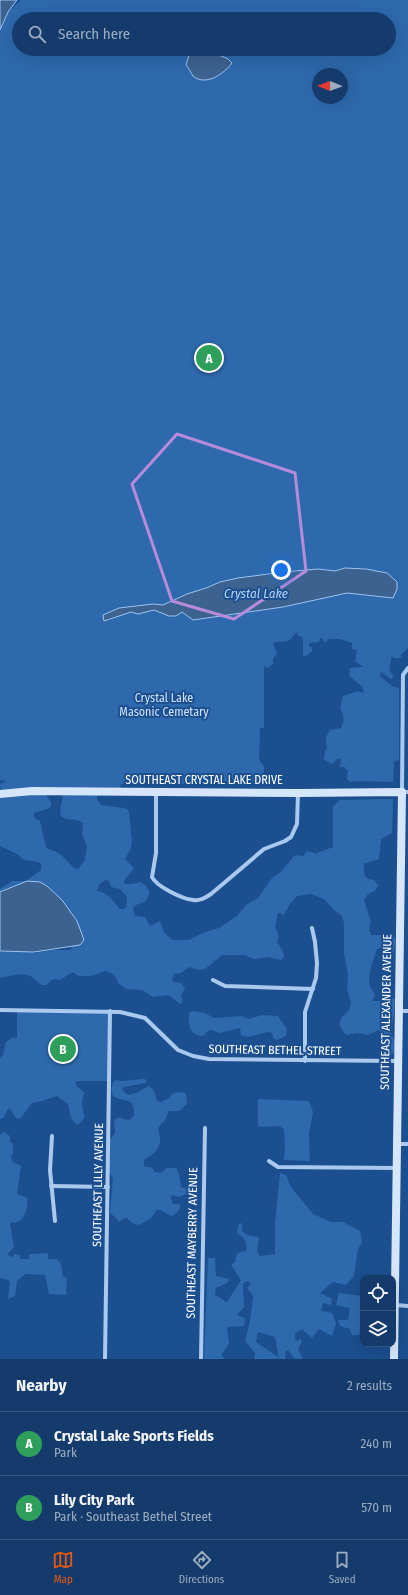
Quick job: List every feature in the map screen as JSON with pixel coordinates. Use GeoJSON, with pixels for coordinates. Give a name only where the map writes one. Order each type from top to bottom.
{"type":"FeatureCollection","features":[{"type":"Feature","properties":{"kind":"street","name":"SOUTHEAST ALEXANDER AVENUE"},"geometry":{"type":"LineString","coordinates":[[396,1275],[397,1061],[405,792],[403,675],[408,668]]}},
{"type":"Feature","properties":{"kind":"street","name":"SOUTHEAST CRYSTAL LAKE DRIVE"},"geometry":{"type":"LineString","coordinates":[[0,794],[32,791],[298,793],[405,792]]}},
{"type":"Feature","properties":{"kind":"street"},"geometry":{"type":"LineString","coordinates":[[156,792],[156,853],[152,876],[156,883],[180,896],[194,900],[206,898],[264,849],[285,841],[291,837],[297,824],[298,793]]}},
{"type":"Feature","properties":{"kind":"street"},"geometry":{"type":"LineString","coordinates":[[305,1060],[304,1020],[308,1001],[316,978],[317,963],[316,942],[312,928]]}},
{"type":"Feature","properties":{"kind":"street"},"geometry":{"type":"LineString","coordinates":[[213,980],[225,986],[312,989]]}},
{"type":"Feature","properties":{"kind":"street","name":"SOUTHEAST BETHEL STREET"},"geometry":{"type":"LineString","coordinates":[[0,1010],[120,1012],[145,1018],[172,1046],[193,1056],[208,1059],[397,1061]]}},
{"type":"Feature","properties":{"kind":"street"},"geometry":{"type":"LineString","coordinates":[[398,1011],[408,1012]]}},
{"type":"Feature","properties":{"kind":"street","name":"SOUTHEAST LILLY AVENUE"},"geometry":{"type":"LineString","coordinates":[[105,1359],[110,1012]]}},
{"type":"Feature","properties":{"kind":"street","name":"SOUTHEAST MAYBERRY AVENUE"},"geometry":{"type":"LineString","coordinates":[[201,1359],[205,1128]]}},
{"type":"Feature","properties":{"kind":"street"},"geometry":{"type":"LineString","coordinates":[[52,1136],[50,1170],[55,1221]]}},
{"type":"Feature","properties":{"kind":"street"},"geometry":{"type":"LineString","coordinates":[[397,1144],[408,1144]]}},
{"type":"Feature","properties":{"kind":"street"},"geometry":{"type":"LineString","coordinates":[[269,1161],[278,1167],[396,1168]]}},
{"type":"Feature","properties":{"kind":"street"},"geometry":{"type":"LineString","coordinates":[[51,1186],[108,1187]]}},
{"type":"Feature","properties":{"kind":"street"},"geometry":{"type":"LineString","coordinates":[[396,1305],[408,1306]]}},
{"type":"Feature","properties":{"kind":"street","name":"SOUTHEAST ALEXANDER AVENUE"},"geometry":{"type":"LineString","coordinates":[[394,1359],[396,1311]]}},
{"type":"Feature","properties":{"kind":"highlighted area"},"geometry":{"type":"Polygon","coordinates":[[[177,434],[295,473],[306,571],[234,619],[172,601],[132,484],[177,434]]]}},
{"type":"Feature","properties":{"kind":"green space","name":"Crystal Lake Masonic Cemetary"},"geometry":{"type":"Polygon","coordinates":[[[21,0],[408,0],[408,648],[401,655],[402,658],[393,658],[392,655],[389,670],[394,677],[391,679],[381,672],[380,676],[392,686],[399,688],[399,760],[394,761],[393,782],[350,782],[347,779],[348,770],[345,769],[345,767],[340,767],[341,759],[337,759],[332,764],[324,760],[325,750],[327,750],[326,737],[330,730],[341,728],[343,722],[343,715],[340,708],[343,696],[358,691],[363,693],[364,690],[349,675],[350,668],[363,667],[355,661],[357,650],[352,649],[352,643],[340,639],[329,639],[325,643],[322,638],[320,638],[319,642],[309,643],[309,647],[312,647],[312,652],[310,652],[307,656],[303,656],[303,640],[302,637],[298,636],[297,632],[289,640],[273,643],[277,654],[273,658],[273,664],[267,668],[264,666],[264,728],[260,728],[259,760],[264,766],[264,784],[121,784],[119,793],[100,794],[97,796],[97,800],[101,805],[124,808],[129,812],[132,841],[131,848],[125,859],[134,868],[124,881],[125,884],[141,882],[149,890],[149,895],[146,901],[134,906],[133,910],[135,916],[145,917],[150,926],[160,921],[164,932],[172,940],[189,940],[205,932],[219,928],[237,916],[246,905],[258,898],[272,878],[281,872],[293,857],[296,855],[303,856],[307,851],[317,854],[333,847],[333,806],[340,800],[393,800],[392,833],[381,839],[379,859],[363,864],[366,878],[374,880],[378,885],[376,890],[368,894],[364,900],[371,922],[369,929],[371,935],[393,935],[396,941],[394,951],[391,956],[387,955],[384,947],[377,949],[369,977],[370,986],[375,995],[372,1001],[379,1001],[390,997],[396,999],[391,1033],[395,1041],[395,1049],[393,1054],[387,1058],[384,1057],[384,1039],[379,1030],[368,1035],[357,1033],[347,1035],[344,1033],[339,1024],[342,1017],[349,1010],[351,1003],[347,989],[348,974],[344,954],[344,923],[342,916],[324,899],[311,894],[297,896],[283,916],[281,913],[278,913],[275,927],[279,936],[277,942],[283,951],[284,957],[281,960],[268,957],[254,959],[245,955],[222,955],[205,969],[198,970],[189,967],[181,973],[174,974],[172,980],[174,982],[181,983],[185,988],[181,996],[183,1002],[180,1004],[169,995],[153,997],[142,990],[126,989],[118,983],[113,974],[105,971],[91,976],[79,976],[71,973],[60,980],[53,979],[46,985],[42,985],[32,977],[24,974],[0,978],[0,952],[18,949],[35,953],[53,950],[70,950],[74,944],[0,897],[0,889],[12,881],[26,881],[41,870],[41,864],[38,862],[24,860],[17,854],[0,846],[0,799],[2,796],[0,784],[6,781],[0,780],[0,29],[8,12],[21,0]],[[47,793],[46,796],[51,803],[50,808],[34,813],[34,818],[40,821],[46,847],[60,854],[76,869],[79,868],[85,860],[87,846],[82,834],[83,823],[62,817],[60,813],[63,798],[61,795],[47,793]],[[105,880],[99,885],[97,891],[108,895],[120,909],[123,909],[126,907],[127,897],[120,889],[111,887],[109,881],[105,880]]]}},
{"type":"Feature","properties":{"kind":"green space"},"geometry":{"type":"Polygon","coordinates":[[[17,1010],[110,1011],[109,1081],[76,1081],[76,1086],[84,1092],[82,1105],[84,1118],[77,1125],[71,1118],[68,1104],[57,1096],[32,1103],[20,1119],[16,1118],[11,1110],[8,1109],[3,1118],[0,1119],[0,1058],[3,1055],[6,1042],[12,1038],[17,1038],[17,1010]]]}},
{"type":"Feature","properties":{"kind":"green space"},"geometry":{"type":"Polygon","coordinates":[[[192,1011],[205,1013],[214,1018],[241,1016],[249,1019],[262,1015],[278,1016],[287,1029],[286,1036],[277,1040],[274,1039],[271,1032],[248,1037],[241,1035],[240,1028],[219,1033],[212,1030],[208,1031],[203,1036],[198,1035],[190,1029],[189,1025],[189,1013],[192,1011]]]}},
{"type":"Feature","properties":{"kind":"green space"},"geometry":{"type":"Polygon","coordinates":[[[145,1079],[147,1082],[122,1088],[127,1094],[131,1095],[149,1086],[154,1091],[157,1101],[161,1102],[169,1098],[173,1093],[183,1092],[186,1094],[187,1104],[179,1111],[169,1111],[165,1120],[158,1128],[160,1144],[153,1154],[144,1160],[144,1167],[150,1167],[154,1172],[161,1173],[166,1168],[176,1168],[179,1174],[181,1187],[187,1189],[197,1187],[196,1190],[179,1197],[172,1195],[171,1198],[173,1204],[180,1204],[180,1209],[173,1216],[161,1210],[157,1210],[151,1218],[139,1225],[132,1223],[127,1218],[124,1218],[119,1222],[110,1213],[113,1178],[109,1172],[108,1166],[110,1156],[107,1149],[107,1144],[115,1133],[114,1120],[120,1117],[129,1120],[134,1116],[134,1109],[131,1103],[113,1096],[113,1083],[115,1080],[122,1081],[145,1079]]]}},
{"type":"Feature","properties":{"kind":"green space"},"geometry":{"type":"Polygon","coordinates":[[[258,1099],[309,1101],[313,1112],[309,1133],[310,1161],[284,1160],[284,1130],[280,1126],[258,1127],[258,1099]]]}},
{"type":"Feature","properties":{"kind":"green space"},"geometry":{"type":"Polygon","coordinates":[[[4,1132],[10,1136],[10,1142],[13,1144],[13,1154],[11,1156],[12,1161],[21,1166],[17,1194],[27,1198],[26,1212],[20,1221],[10,1223],[14,1247],[7,1255],[13,1257],[14,1254],[20,1255],[20,1259],[29,1259],[29,1254],[48,1253],[48,1259],[57,1259],[61,1264],[63,1277],[67,1278],[66,1295],[49,1294],[45,1275],[26,1274],[17,1281],[15,1296],[8,1299],[10,1282],[0,1278],[0,1135],[4,1132]]]}},
{"type":"Feature","properties":{"kind":"green space"},"geometry":{"type":"Polygon","coordinates":[[[280,1173],[286,1175],[291,1187],[313,1214],[331,1222],[343,1222],[360,1231],[362,1243],[358,1249],[354,1276],[346,1285],[333,1282],[320,1293],[332,1299],[331,1305],[323,1303],[321,1311],[332,1313],[336,1323],[332,1336],[319,1329],[312,1338],[302,1329],[295,1333],[295,1339],[298,1342],[299,1338],[302,1341],[298,1349],[303,1359],[295,1359],[288,1350],[286,1351],[286,1359],[279,1359],[275,1337],[258,1332],[256,1342],[278,1357],[278,1359],[254,1359],[255,1353],[245,1341],[250,1321],[253,1296],[247,1288],[251,1283],[247,1281],[243,1284],[244,1307],[237,1315],[245,1318],[244,1326],[227,1327],[229,1344],[221,1355],[225,1359],[204,1359],[208,1258],[215,1258],[216,1276],[229,1279],[227,1283],[216,1288],[215,1295],[227,1302],[241,1280],[231,1265],[235,1262],[237,1253],[246,1251],[245,1240],[237,1233],[239,1224],[242,1223],[242,1231],[247,1235],[259,1237],[257,1251],[259,1256],[275,1254],[275,1224],[280,1173]]]}},
{"type":"Feature","properties":{"kind":"green space"},"geometry":{"type":"Polygon","coordinates":[[[339,1293],[360,1296],[359,1335],[352,1335],[350,1329],[340,1326],[338,1320],[348,1320],[350,1308],[336,1305],[339,1293]]]}},
{"type":"Feature","properties":{"kind":"water"},"geometry":{"type":"Polygon","coordinates":[[[0,0],[17,0],[8,12],[0,30],[0,0]]]}},
{"type":"Feature","properties":{"kind":"water"},"geometry":{"type":"Polygon","coordinates":[[[189,56],[221,56],[232,63],[225,71],[215,77],[204,80],[193,76],[186,65],[189,56]]]}},
{"type":"Feature","properties":{"kind":"water","name":"Crystal Lake"},"geometry":{"type":"Polygon","coordinates":[[[345,568],[366,569],[387,573],[397,582],[397,589],[393,598],[347,593],[283,607],[193,620],[182,612],[176,616],[169,616],[154,610],[138,614],[131,612],[104,621],[103,615],[119,608],[153,604],[163,605],[187,594],[220,582],[238,578],[318,569],[335,571],[345,568]]]}},
{"type":"Feature","properties":{"kind":"water"},"geometry":{"type":"Polygon","coordinates":[[[27,881],[40,882],[47,886],[62,900],[77,921],[84,940],[80,945],[34,952],[0,951],[0,892],[27,881]]]}},
{"type":"Feature","properties":{"kind":"place","name":"Crystal Lake Sports Fields"},"geometry":{"type":"Point","coordinates":[209,358]}},
{"type":"Feature","properties":{"kind":"place","name":"Lily City Park"},"geometry":{"type":"Point","coordinates":[63,1049]}}]}
